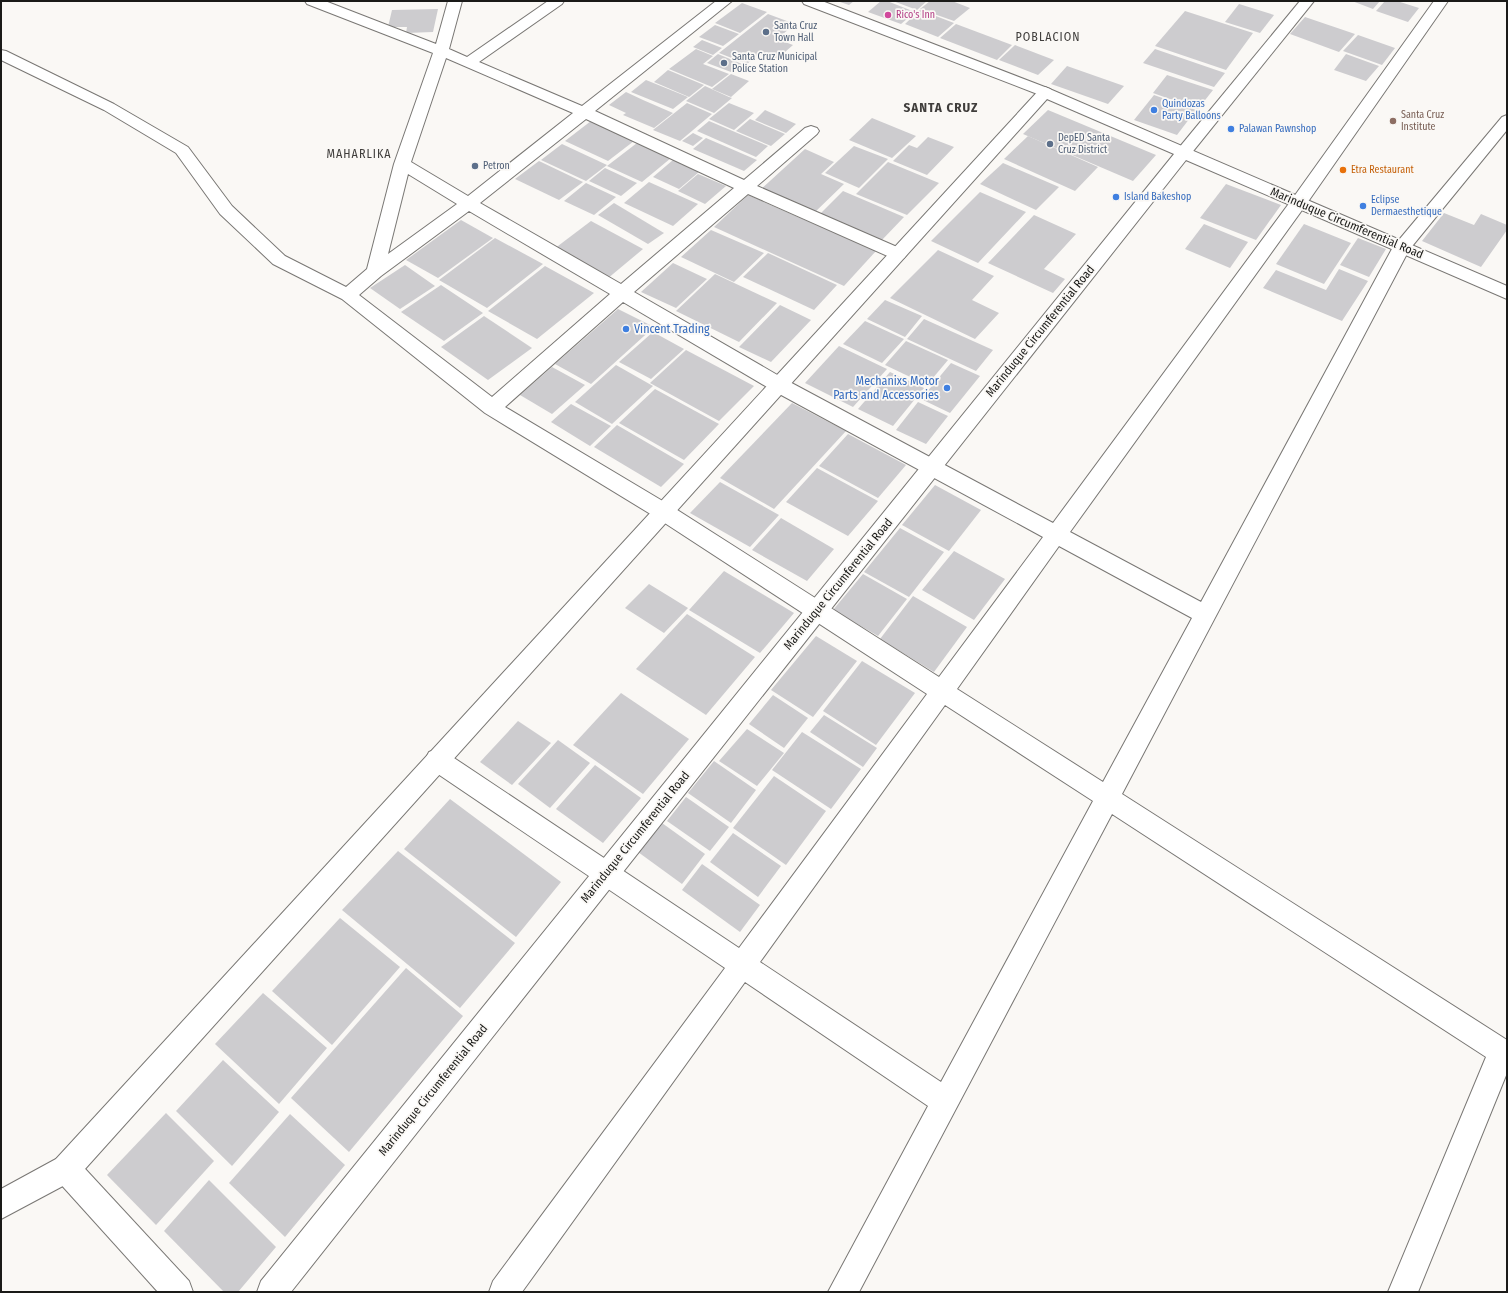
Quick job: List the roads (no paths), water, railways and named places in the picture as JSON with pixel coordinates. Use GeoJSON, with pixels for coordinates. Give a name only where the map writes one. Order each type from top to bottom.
{"type":"FeatureCollection","features":[{"type":"Feature","properties":{"kind":"street"},"geometry":{"type":"LineString","coordinates":[[312,1],[441,51],[584,112],[898,254]]}},
{"type":"Feature","properties":{"kind":"street"},"geometry":{"type":"LineString","coordinates":[[375,272],[402,164],[441,51],[455,1]]}},
{"type":"Feature","properties":{"kind":"street"},"geometry":{"type":"LineString","coordinates":[[468,63],[557,1]]}},
{"type":"Feature","properties":{"kind":"street"},"geometry":{"type":"LineString","coordinates":[[348,296],[375,272],[469,203],[725,1]]}},
{"type":"Feature","properties":{"kind":"street"},"geometry":{"type":"LineString","coordinates":[[810,1],[1045,92],[1184,152],[1307,1]]}},
{"type":"Feature","properties":{"kind":"street"},"geometry":{"type":"LineString","coordinates":[[504,1292],[1299,202],[1441,1]]}},
{"type":"Feature","properties":{"kind":"street"},"geometry":{"type":"LineString","coordinates":[[1,54],[109,107],[182,150],[226,210],[279,260],[348,296],[492,408],[664,512],[1502,1052],[1403,1292]]}},
{"type":"Feature","properties":{"kind":"street"},"geometry":{"type":"LineString","coordinates":[[1,1205],[66,1169],[1045,92]]}},
{"type":"Feature","properties":{"kind":"street"},"geometry":{"type":"LineString","coordinates":[[843,1292],[1402,247],[1507,120]]}},
{"type":"Feature","properties":{"kind":"street"},"geometry":{"type":"LineString","coordinates":[[492,408],[622,293],[811,131]]}},
{"type":"Feature","properties":{"kind":"street","name":"Marinduque Circumferential Road"},"geometry":{"type":"LineString","coordinates":[[272,1292],[1184,152],[1507,293]]}},
{"type":"Feature","properties":{"kind":"street"},"geometry":{"type":"LineString","coordinates":[[402,164],[779,385],[1205,615]]}},
{"type":"Feature","properties":{"kind":"street"},"geometry":{"type":"LineString","coordinates":[[437,760],[945,1101]]}},
{"type":"Feature","properties":{"kind":"street"},"geometry":{"type":"LineString","coordinates":[[66,1169],[178,1292]]}},
{"type":"Feature","properties":{"kind":"place","name":"Rico's Inn"},"geometry":{"type":"Point","coordinates":[888,15]}},
{"type":"Feature","properties":{"kind":"place","name":"Santa Cruz Town Hall"},"geometry":{"type":"Point","coordinates":[766,32]}},
{"type":"Feature","properties":{"kind":"place","name":"Santa Cruz Municipal Police Station"},"geometry":{"type":"Point","coordinates":[724,63]}},
{"type":"Feature","properties":{"kind":"place","name":"Quindozas Party Balloons"},"geometry":{"type":"Point","coordinates":[1154,110]}},
{"type":"Feature","properties":{"kind":"place","name":"Santa Cruz Institute"},"geometry":{"type":"Point","coordinates":[1393,121]}},
{"type":"Feature","properties":{"kind":"place","name":"Palawan Pawnshop"},"geometry":{"type":"Point","coordinates":[1231,129]}},
{"type":"Feature","properties":{"kind":"place","name":"DepED Santa Cruz District"},"geometry":{"type":"Point","coordinates":[1050,144]}},
{"type":"Feature","properties":{"kind":"place","name":"Petron"},"geometry":{"type":"Point","coordinates":[475,166]}},
{"type":"Feature","properties":{"kind":"place","name":"Etra Restaurant"},"geometry":{"type":"Point","coordinates":[1343,170]}},
{"type":"Feature","properties":{"kind":"place","name":"Island Bakeshop"},"geometry":{"type":"Point","coordinates":[1116,197]}},
{"type":"Feature","properties":{"kind":"place","name":"Eclipse Dermaesthetique"},"geometry":{"type":"Point","coordinates":[1363,206]}},
{"type":"Feature","properties":{"kind":"place","name":"Vincent Trading"},"geometry":{"type":"Point","coordinates":[626,329]}},
{"type":"Feature","properties":{"kind":"place","name":"Mechanixs Motor Parts and Accessories"},"geometry":{"type":"Point","coordinates":[947,388]}},
{"type":"Feature","properties":{"kind":"district","name":"POBLACION"},"geometry":{"type":"Point","coordinates":[1048,37]}},
{"type":"Feature","properties":{"kind":"district","name":"SANTA CRUZ"},"geometry":{"type":"Point","coordinates":[941,107]}},
{"type":"Feature","properties":{"kind":"district","name":"MAHARLIKA"},"geometry":{"type":"Point","coordinates":[359,154]}}]}
